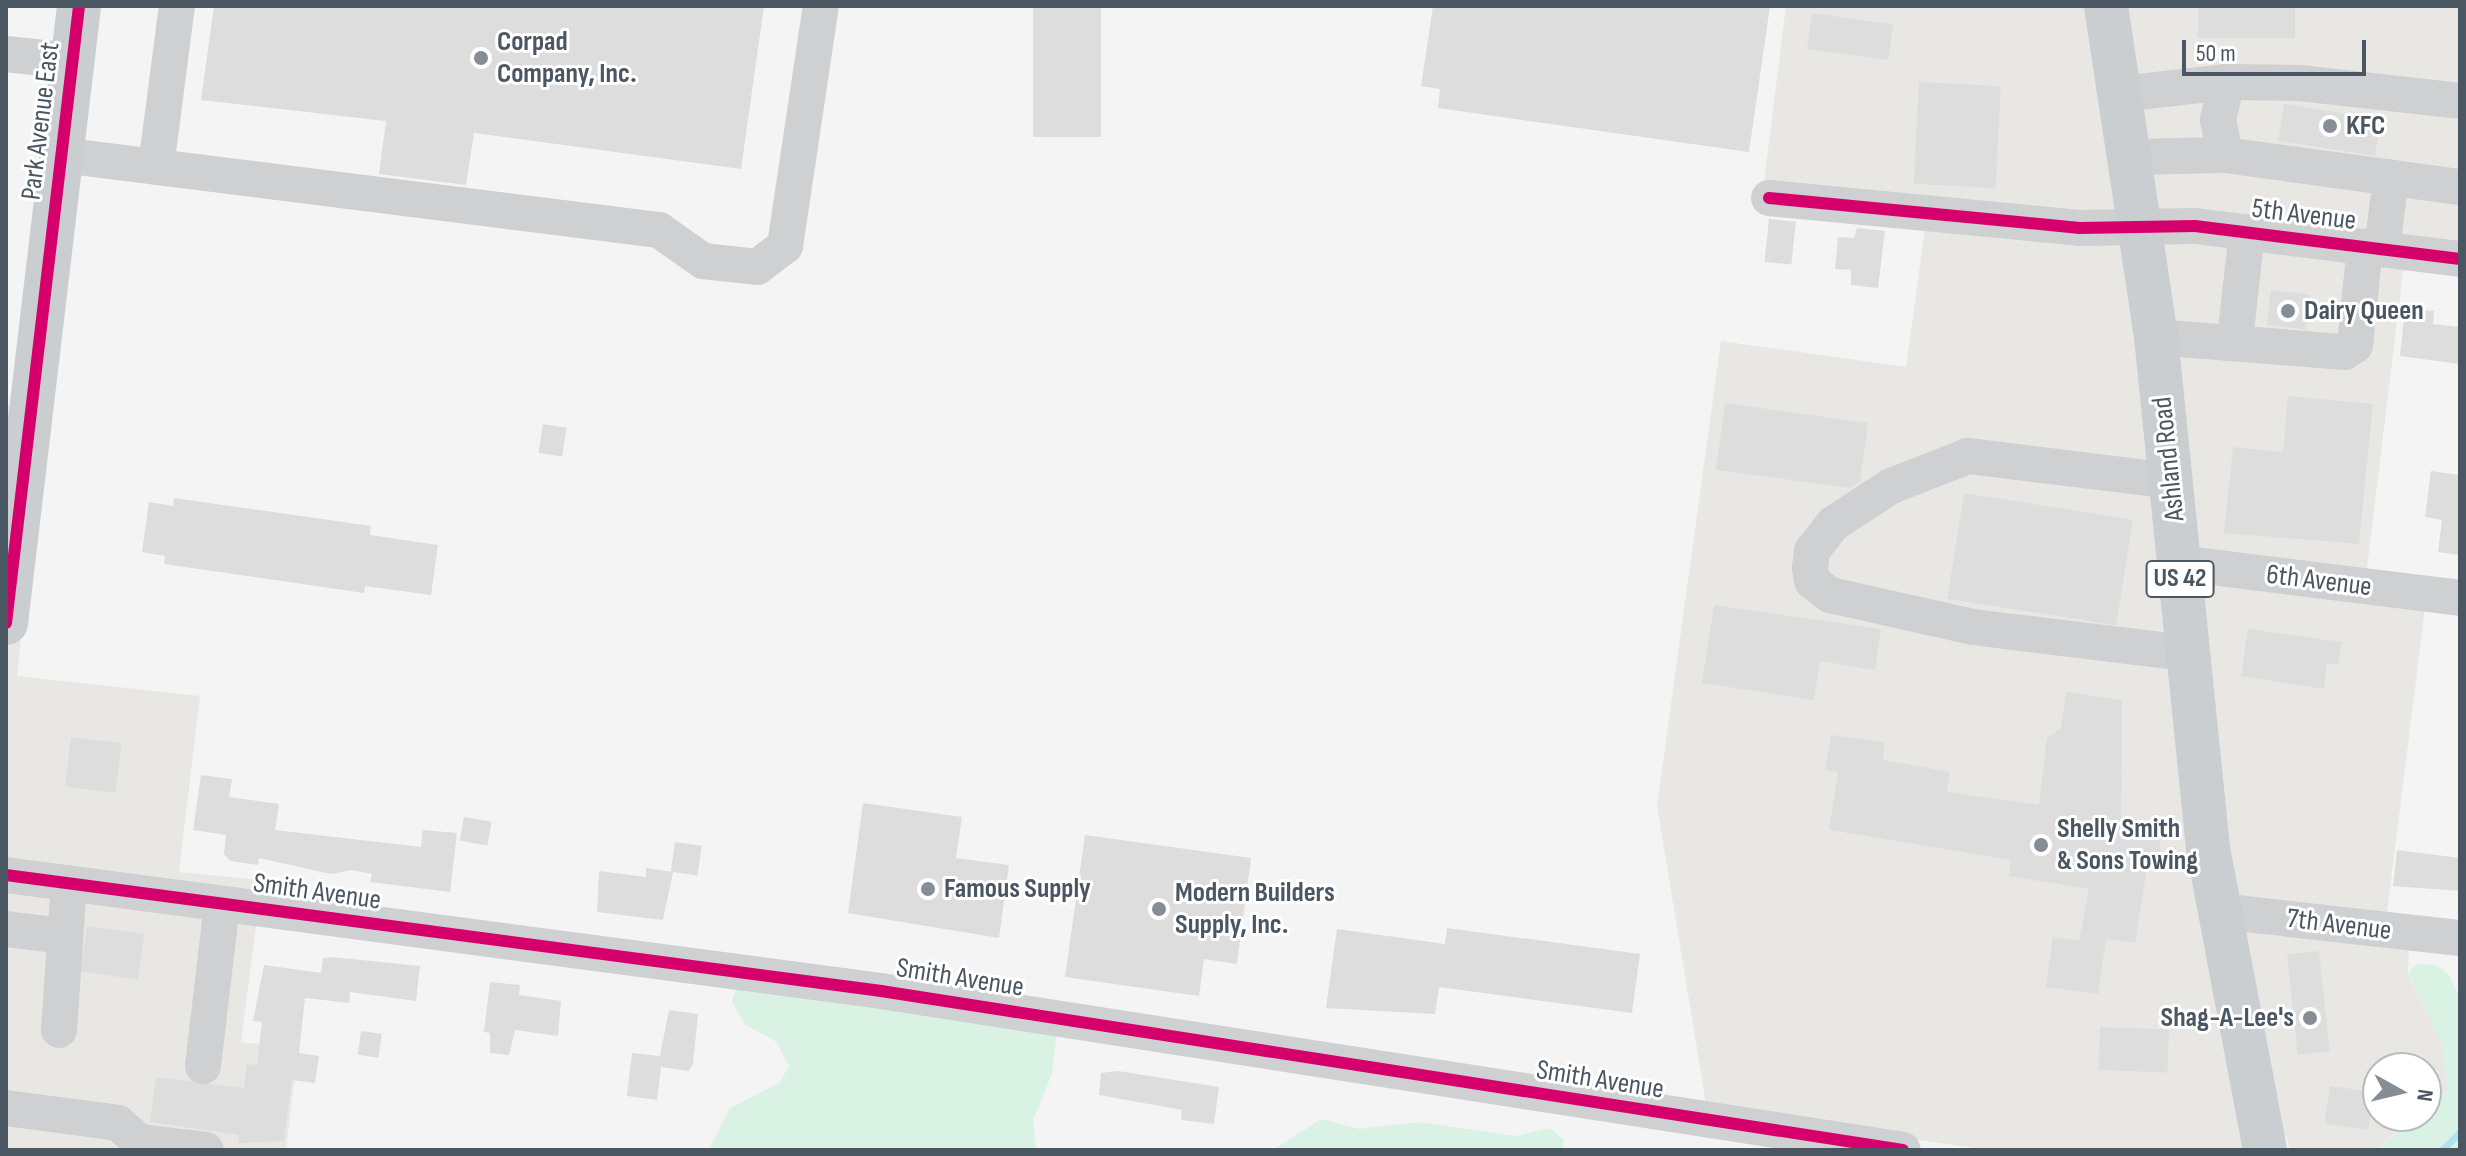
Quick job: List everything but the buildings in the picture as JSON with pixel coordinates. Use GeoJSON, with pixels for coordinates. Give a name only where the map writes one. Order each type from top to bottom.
{"type":"FeatureCollection","features":[{"type":"Feature","properties":{"kind":"main road","name":"Park Avenue East"},"geometry":{"type":"LineString","coordinates":[[6,623],[20,380],[61,155],[79,6]]}},
{"type":"Feature","properties":{"kind":"main road","name":"Ashland Road"},"geometry":{"type":"LineString","coordinates":[[2106,6],[2156,337],[2186,653],[2219,911],[2265,1150]]}},
{"type":"Feature","properties":{"kind":"street"},"geometry":{"type":"LineString","coordinates":[[156,167],[177,6]]}},
{"type":"Feature","properties":{"kind":"street"},"geometry":{"type":"LineString","coordinates":[[61,155],[659,230],[703,261],[757,267],[785,246],[821,6]]}},
{"type":"Feature","properties":{"kind":"street"},"geometry":{"type":"LineString","coordinates":[[6,54],[73,61]]}},
{"type":"Feature","properties":{"kind":"street"},"geometry":{"type":"LineString","coordinates":[[2225,155],[2218,120],[2227,82]]}},
{"type":"Feature","properties":{"kind":"street"},"geometry":{"type":"LineString","coordinates":[[2121,94],[2227,82],[2329,86],[2460,101]]}},
{"type":"Feature","properties":{"kind":"street"},"geometry":{"type":"LineString","coordinates":[[2329,86],[2347,104],[2460,118]]}},
{"type":"Feature","properties":{"kind":"street"},"geometry":{"type":"LineString","coordinates":[[2130,157],[2225,155],[2460,187]]}},
{"type":"Feature","properties":{"kind":"street"},"geometry":{"type":"LineString","coordinates":[[2333,170],[2352,166],[2460,181]]}},
{"type":"Feature","properties":{"kind":"street"},"geometry":{"type":"LineString","coordinates":[[2156,337],[2235,340],[2344,352],[2355,345],[2373,248],[2391,178]]}},
{"type":"Feature","properties":{"kind":"street","name":"5th Avenue"},"geometry":{"type":"LineString","coordinates":[[1769,198],[2080,228],[2141,222],[2460,259]]}},
{"type":"Feature","properties":{"kind":"street"},"geometry":{"type":"LineString","coordinates":[[2235,340],[2247,232]]}},
{"type":"Feature","properties":{"kind":"street"},"geometry":{"type":"LineString","coordinates":[[2172,481],[1968,456],[1891,486],[1833,524],[1812,551],[1810,568],[1812,581],[1830,595],[1973,627],[2186,653]]}},
{"type":"Feature","properties":{"kind":"street","name":"6th Avenue"},"geometry":{"type":"LineString","coordinates":[[2179,563],[2460,598]]}},
{"type":"Feature","properties":{"kind":"street","name":"Smith Avenue"},"geometry":{"type":"LineString","coordinates":[[6,875],[896,993],[1903,1150]]}},
{"type":"Feature","properties":{"kind":"street"},"geometry":{"type":"LineString","coordinates":[[59,1030],[69,883]]}},
{"type":"Feature","properties":{"kind":"street"},"geometry":{"type":"LineString","coordinates":[[203,1066],[222,904]]}},
{"type":"Feature","properties":{"kind":"street","name":"7th Avenue"},"geometry":{"type":"LineString","coordinates":[[2219,911],[2460,938]]}},
{"type":"Feature","properties":{"kind":"street"},"geometry":{"type":"LineString","coordinates":[[6,929],[63,936]]}},
{"type":"Feature","properties":{"kind":"street"},"geometry":{"type":"LineString","coordinates":[[6,1108],[118,1123],[140,1142],[206,1150]]}},
{"type":"Feature","properties":{"kind":"shaded area"},"geometry":{"type":"Polygon","coordinates":[[[1786,6],[2460,6],[2460,245],[2407,239],[2363,601],[2425,608],[2383,945],[2409,949],[2408,974],[2441,1041],[2449,1091],[2442,1093],[2442,1052],[2362,1052],[2362,1132],[2396,1132],[2376,1150],[2290,1150],[2286,1136],[2240,1150],[1988,1150],[1707,1109],[1657,806],[1721,341],[1906,367],[1926,221],[1761,206],[1786,6]]]}},
{"type":"Feature","properties":{"kind":"shaded area"},"geometry":{"type":"Polygon","coordinates":[[[6,406],[46,411],[17,676],[200,696],[179,872],[262,880],[241,1042],[298,1048],[286,1150],[6,1150],[6,406]]]}},
{"type":"Feature","properties":{"kind":"green space"},"geometry":{"type":"Polygon","coordinates":[[[2417,964],[2436,965],[2449,975],[2460,998],[2460,1150],[2377,1150],[2397,1132],[2442,1132],[2442,1093],[2449,1091],[2441,1042],[2408,973],[2417,964]]]}},
{"type":"Feature","properties":{"kind":"green space"},"geometry":{"type":"Polygon","coordinates":[[[737,987],[1057,1031],[1052,1074],[1033,1120],[1036,1150],[709,1150],[730,1108],[779,1083],[789,1067],[777,1042],[745,1025],[732,1001],[737,987]]]}},
{"type":"Feature","properties":{"kind":"green space"},"geometry":{"type":"Polygon","coordinates":[[[1321,1119],[1359,1129],[1418,1122],[1516,1136],[1550,1128],[1564,1140],[1562,1150],[1273,1150],[1321,1119]]]}},
{"type":"Feature","properties":{"kind":"waterway"},"geometry":{"type":"LineString","coordinates":[[2442,1150],[2460,1132]]}},
{"type":"Feature","properties":{"kind":"cycle path"},"geometry":{"type":"LineString","coordinates":[[6,623],[79,6]]}},
{"type":"Feature","properties":{"kind":"cycle path"},"geometry":{"type":"LineString","coordinates":[[1769,198],[2080,228],[2195,226],[2460,259]]}},
{"type":"Feature","properties":{"kind":"cycle path"},"geometry":{"type":"LineString","coordinates":[[6,875],[881,991],[1903,1150]]}},
{"type":"Feature","properties":{"kind":"place","name":"Corpad Company, Inc."},"geometry":{"type":"Point","coordinates":[481,58]}},
{"type":"Feature","properties":{"kind":"place","name":"KFC"},"geometry":{"type":"Point","coordinates":[2330,126]}},
{"type":"Feature","properties":{"kind":"place","name":"Dairy Queen"},"geometry":{"type":"Point","coordinates":[2288,311]}},
{"type":"Feature","properties":{"kind":"place","name":"Shelly Smith & Sons Towing"},"geometry":{"type":"Point","coordinates":[2041,845]}},
{"type":"Feature","properties":{"kind":"place","name":"Famous Supply"},"geometry":{"type":"Point","coordinates":[928,889]}},
{"type":"Feature","properties":{"kind":"place","name":"Modern Builders Supply, Inc."},"geometry":{"type":"Point","coordinates":[1159,909]}},
{"type":"Feature","properties":{"kind":"place","name":"Shag-A-Lee's"},"geometry":{"type":"Point","coordinates":[2310,1018]}}]}
